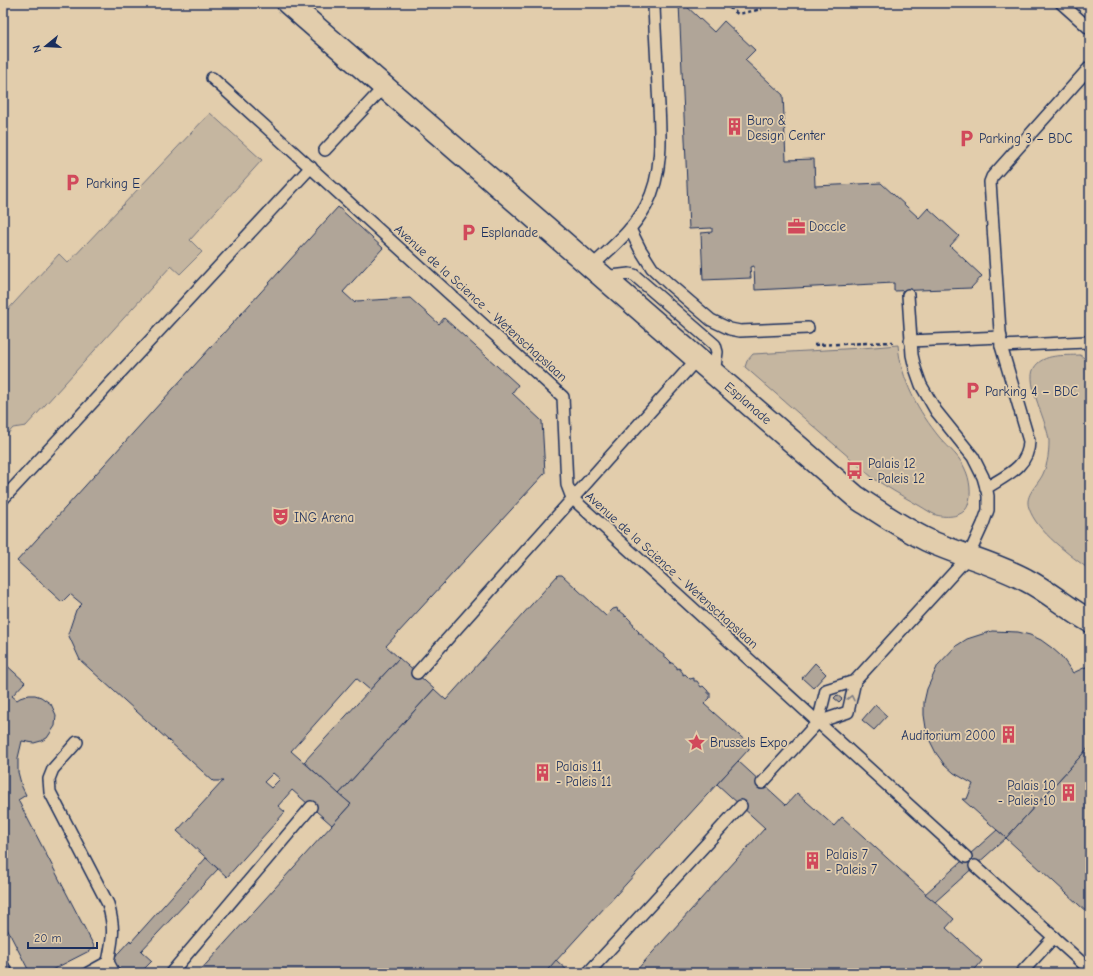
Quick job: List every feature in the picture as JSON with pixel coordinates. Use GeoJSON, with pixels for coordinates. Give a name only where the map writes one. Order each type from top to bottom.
{"type":"FeatureCollection","features":[{"type":"Feature","properties":{"kind":"street","name":"Esplanade"},"geometry":{"type":"LineString","coordinates":[[288,3],[856,497],[927,540],[968,557],[1004,569],[1028,580],[1090,621]]}},
{"type":"Feature","properties":{"kind":"lane"},"geometry":{"type":"LineString","coordinates":[[1061,3],[1090,29]]}},
{"type":"Feature","properties":{"kind":"lane"},"geometry":{"type":"LineString","coordinates":[[597,272],[630,229],[646,206],[652,193],[659,159],[660,123],[654,6]]}},
{"type":"Feature","properties":{"kind":"lane"},"geometry":{"type":"LineString","coordinates":[[986,488],[1013,472],[1024,461],[1029,445],[1028,432],[1001,341],[991,180],[1090,67]]}},
{"type":"Feature","properties":{"kind":"lane","name":"Avenue de la Science - Wetenschapslaan"},"geometry":{"type":"LineString","coordinates":[[212,78],[563,397],[567,485],[572,498],[966,858]]}},
{"type":"Feature","properties":{"kind":"lane"},"geometry":{"type":"LineString","coordinates":[[325,150],[384,87]]}},
{"type":"Feature","properties":{"kind":"lane"},"geometry":{"type":"LineString","coordinates":[[3,500],[311,167]]}},
{"type":"Feature","properties":{"kind":"lane"},"geometry":{"type":"LineString","coordinates":[[630,229],[652,268],[711,320],[740,332],[808,328]]}},
{"type":"Feature","properties":{"kind":"lane"},"geometry":{"type":"LineString","coordinates":[[597,272],[632,274],[659,296],[716,347],[714,374]]}},
{"type":"Feature","properties":{"kind":"lane"},"geometry":{"type":"LineString","coordinates":[[818,722],[848,712],[855,681],[968,557],[988,510],[988,496],[983,477],[973,457],[936,411],[929,400],[915,368],[910,341],[908,295]]}},
{"type":"Feature","properties":{"kind":"lane"},"geometry":{"type":"LineString","coordinates":[[910,341],[1086,342],[1090,346]]}},
{"type":"Feature","properties":{"kind":"lane"},"geometry":{"type":"LineString","coordinates":[[417,673],[697,359]]}},
{"type":"Feature","properties":{"kind":"lane"},"geometry":{"type":"LineString","coordinates":[[762,783],[818,722],[826,690],[855,681]]}},
{"type":"Feature","properties":{"kind":"lane"},"geometry":{"type":"LineString","coordinates":[[78,742],[53,769],[49,779],[50,792],[108,904],[113,922],[113,939],[108,962],[114,973]]}},
{"type":"Feature","properties":{"kind":"lane"},"geometry":{"type":"LineString","coordinates":[[588,973],[741,806]]}},
{"type":"Feature","properties":{"kind":"lane"},"geometry":{"type":"LineString","coordinates":[[171,973],[311,807]]}},
{"type":"Feature","properties":{"kind":"lane"},"geometry":{"type":"LineString","coordinates":[[975,866],[1089,969]]}},
{"type":"Feature","properties":{"kind":"lane"},"geometry":{"type":"LineString","coordinates":[[1021,973],[1054,937]]}},
{"type":"Feature","properties":{"kind":"lane"},"geometry":{"type":"LineString","coordinates":[[88,973],[108,962]]}},
{"type":"Feature","properties":{"kind":"lane"},"geometry":{"type":"LineString","coordinates":[[3,966],[7,973]]}},
{"type":"Feature","properties":{"kind":"path"},"geometry":{"type":"LineString","coordinates":[[723,3],[738,14],[762,10]]}},
{"type":"Feature","properties":{"kind":"path"},"geometry":{"type":"LineString","coordinates":[[808,328],[808,346],[898,342]]}},
{"type":"Feature","properties":{"kind":"shaded area"},"geometry":{"type":"Polygon","coordinates":[[[210,113],[262,160],[190,240],[202,252],[180,274],[171,266],[26,426],[13,428],[3,439],[3,315],[59,254],[68,263],[210,113]]]}},
{"type":"Feature","properties":{"kind":"shaded area"},"geometry":{"type":"Polygon","coordinates":[[[898,345],[907,383],[918,406],[932,428],[960,460],[967,473],[970,487],[968,505],[963,512],[955,516],[936,515],[873,478],[745,367],[747,361],[753,354],[898,345]]]}},
{"type":"Feature","properties":{"kind":"shaded area"},"geometry":{"type":"Polygon","coordinates":[[[1080,355],[1090,362],[1090,570],[1046,534],[1033,517],[1028,503],[1032,490],[1045,470],[1049,449],[1048,433],[1032,383],[1034,368],[1043,360],[1054,356],[1080,355]]]}},
{"type":"Feature","properties":{"kind":"building","name":"Buro & Design Center"},"geometry":{"type":"Polygon","coordinates":[[[679,3],[683,3],[714,32],[724,21],[755,50],[745,60],[783,95],[786,160],[814,159],[815,186],[881,183],[919,218],[928,208],[959,236],[950,246],[982,276],[971,288],[894,291],[894,283],[755,290],[754,266],[750,267],[751,278],[703,280],[701,233],[712,232],[712,228],[689,229],[679,3]]]}},
{"type":"Feature","properties":{"kind":"building","name":"ING Arena"},"geometry":{"type":"Polygon","coordinates":[[[338,207],[383,248],[343,292],[355,303],[356,301],[410,298],[439,324],[444,318],[518,385],[512,393],[542,421],[545,473],[386,646],[399,658],[370,690],[356,678],[291,751],[351,804],[332,825],[292,790],[278,806],[285,812],[227,877],[177,831],[223,781],[213,781],[80,660],[68,634],[76,610],[82,604],[70,594],[62,602],[17,561],[338,207]],[[273,773],[264,782],[271,788],[280,779],[273,773]]]}},
{"type":"Feature","properties":{"kind":"building","name":"Palais 11 - Paleis 11"},"geometry":{"type":"Polygon","coordinates":[[[558,575],[562,575],[606,616],[613,609],[617,608],[618,612],[620,611],[631,621],[631,623],[633,623],[634,627],[639,632],[638,633],[640,633],[651,645],[653,645],[664,655],[664,657],[671,662],[670,663],[677,667],[677,669],[679,668],[683,675],[685,674],[690,679],[694,678],[694,681],[697,681],[701,687],[703,686],[708,693],[710,693],[710,698],[704,704],[749,744],[749,749],[545,973],[198,973],[351,804],[339,794],[434,689],[446,700],[558,575]]]}},
{"type":"Feature","properties":{"kind":"building","name":"Auditorium 2000"},"geometry":{"type":"Polygon","coordinates":[[[992,631],[1018,632],[1041,640],[1061,656],[1073,673],[1088,666],[1087,661],[1090,664],[1090,746],[1006,838],[962,799],[967,799],[973,784],[954,773],[944,764],[936,753],[930,741],[924,715],[924,702],[927,689],[938,665],[956,646],[967,639],[992,631]]]}},
{"type":"Feature","properties":{"kind":"building"},"geometry":{"type":"Polygon","coordinates":[[[399,658],[434,689],[339,794],[304,762],[399,658]]]}},
{"type":"Feature","properties":{"kind":"building"},"geometry":{"type":"Polygon","coordinates":[[[3,662],[25,682],[12,696],[17,700],[29,695],[41,697],[51,704],[56,715],[55,726],[47,738],[34,743],[22,741],[18,758],[18,772],[26,795],[18,800],[95,948],[46,973],[30,973],[3,921],[3,662]]]}},
{"type":"Feature","properties":{"kind":"building"},"geometry":{"type":"Polygon","coordinates":[[[815,663],[826,674],[813,688],[802,678],[815,663]]]}},
{"type":"Feature","properties":{"kind":"building"},"geometry":{"type":"Polygon","coordinates":[[[837,695],[842,699],[839,702],[834,698],[837,695]]]}},
{"type":"Feature","properties":{"kind":"building"},"geometry":{"type":"Polygon","coordinates":[[[875,705],[887,716],[874,730],[862,720],[875,705]]]}},
{"type":"Feature","properties":{"kind":"building","name":"Palais 10 - Paleis 10"},"geometry":{"type":"Polygon","coordinates":[[[1090,746],[1090,915],[1006,838],[1090,746]]]}},
{"type":"Feature","properties":{"kind":"building","name":"Palais 7 - Paleis 7"},"geometry":{"type":"Polygon","coordinates":[[[738,761],[786,805],[797,793],[834,826],[842,817],[954,919],[946,928],[982,961],[972,973],[634,973],[765,828],[717,784],[738,761]]]}},
{"type":"Feature","properties":{"kind":"building"},"geometry":{"type":"Polygon","coordinates":[[[997,830],[1006,838],[935,902],[925,894],[997,830]]]}},
{"type":"Feature","properties":{"kind":"building"},"geometry":{"type":"Polygon","coordinates":[[[206,858],[218,869],[141,951],[152,961],[143,970],[147,973],[122,973],[110,962],[130,940],[131,942],[206,858]]]}},
{"type":"Feature","properties":{"kind":"building"},"geometry":{"type":"Polygon","coordinates":[[[556,960],[570,973],[545,973],[556,960]]]}},
{"type":"Feature","properties":{"kind":"place","name":"Buro & Design Center"},"geometry":{"type":"Point","coordinates":[734,127]}},
{"type":"Feature","properties":{"kind":"place","name":"Parking 3 – BDC"},"geometry":{"type":"Point","coordinates":[966,138]}},
{"type":"Feature","properties":{"kind":"place","name":"Parking E"},"geometry":{"type":"Point","coordinates":[73,183]}},
{"type":"Feature","properties":{"kind":"place","name":"Doccle"},"geometry":{"type":"Point","coordinates":[796,226]}},
{"type":"Feature","properties":{"kind":"place","name":"Esplanade"},"geometry":{"type":"Point","coordinates":[468,232]}},
{"type":"Feature","properties":{"kind":"place","name":"Parking 4 – BDC"},"geometry":{"type":"Point","coordinates":[972,391]}},
{"type":"Feature","properties":{"kind":"place","name":"Palais 12 - Paleis 12"},"geometry":{"type":"Point","coordinates":[855,470]}},
{"type":"Feature","properties":{"kind":"place","name":"ING Arena"},"geometry":{"type":"Point","coordinates":[281,517]}},
{"type":"Feature","properties":{"kind":"place","name":"Auditorium 2000"},"geometry":{"type":"Point","coordinates":[1009,735]}},
{"type":"Feature","properties":{"kind":"place","name":"Brussels Expo"},"geometry":{"type":"Point","coordinates":[697,742]}},
{"type":"Feature","properties":{"kind":"place","name":"Palais 11 - Paleis 11"},"geometry":{"type":"Point","coordinates":[543,773]}},
{"type":"Feature","properties":{"kind":"place","name":"Palais 10 - Paleis 10"},"geometry":{"type":"Point","coordinates":[1069,792]}},
{"type":"Feature","properties":{"kind":"place","name":"Palais 7 - Paleis 7"},"geometry":{"type":"Point","coordinates":[813,861]}}]}
